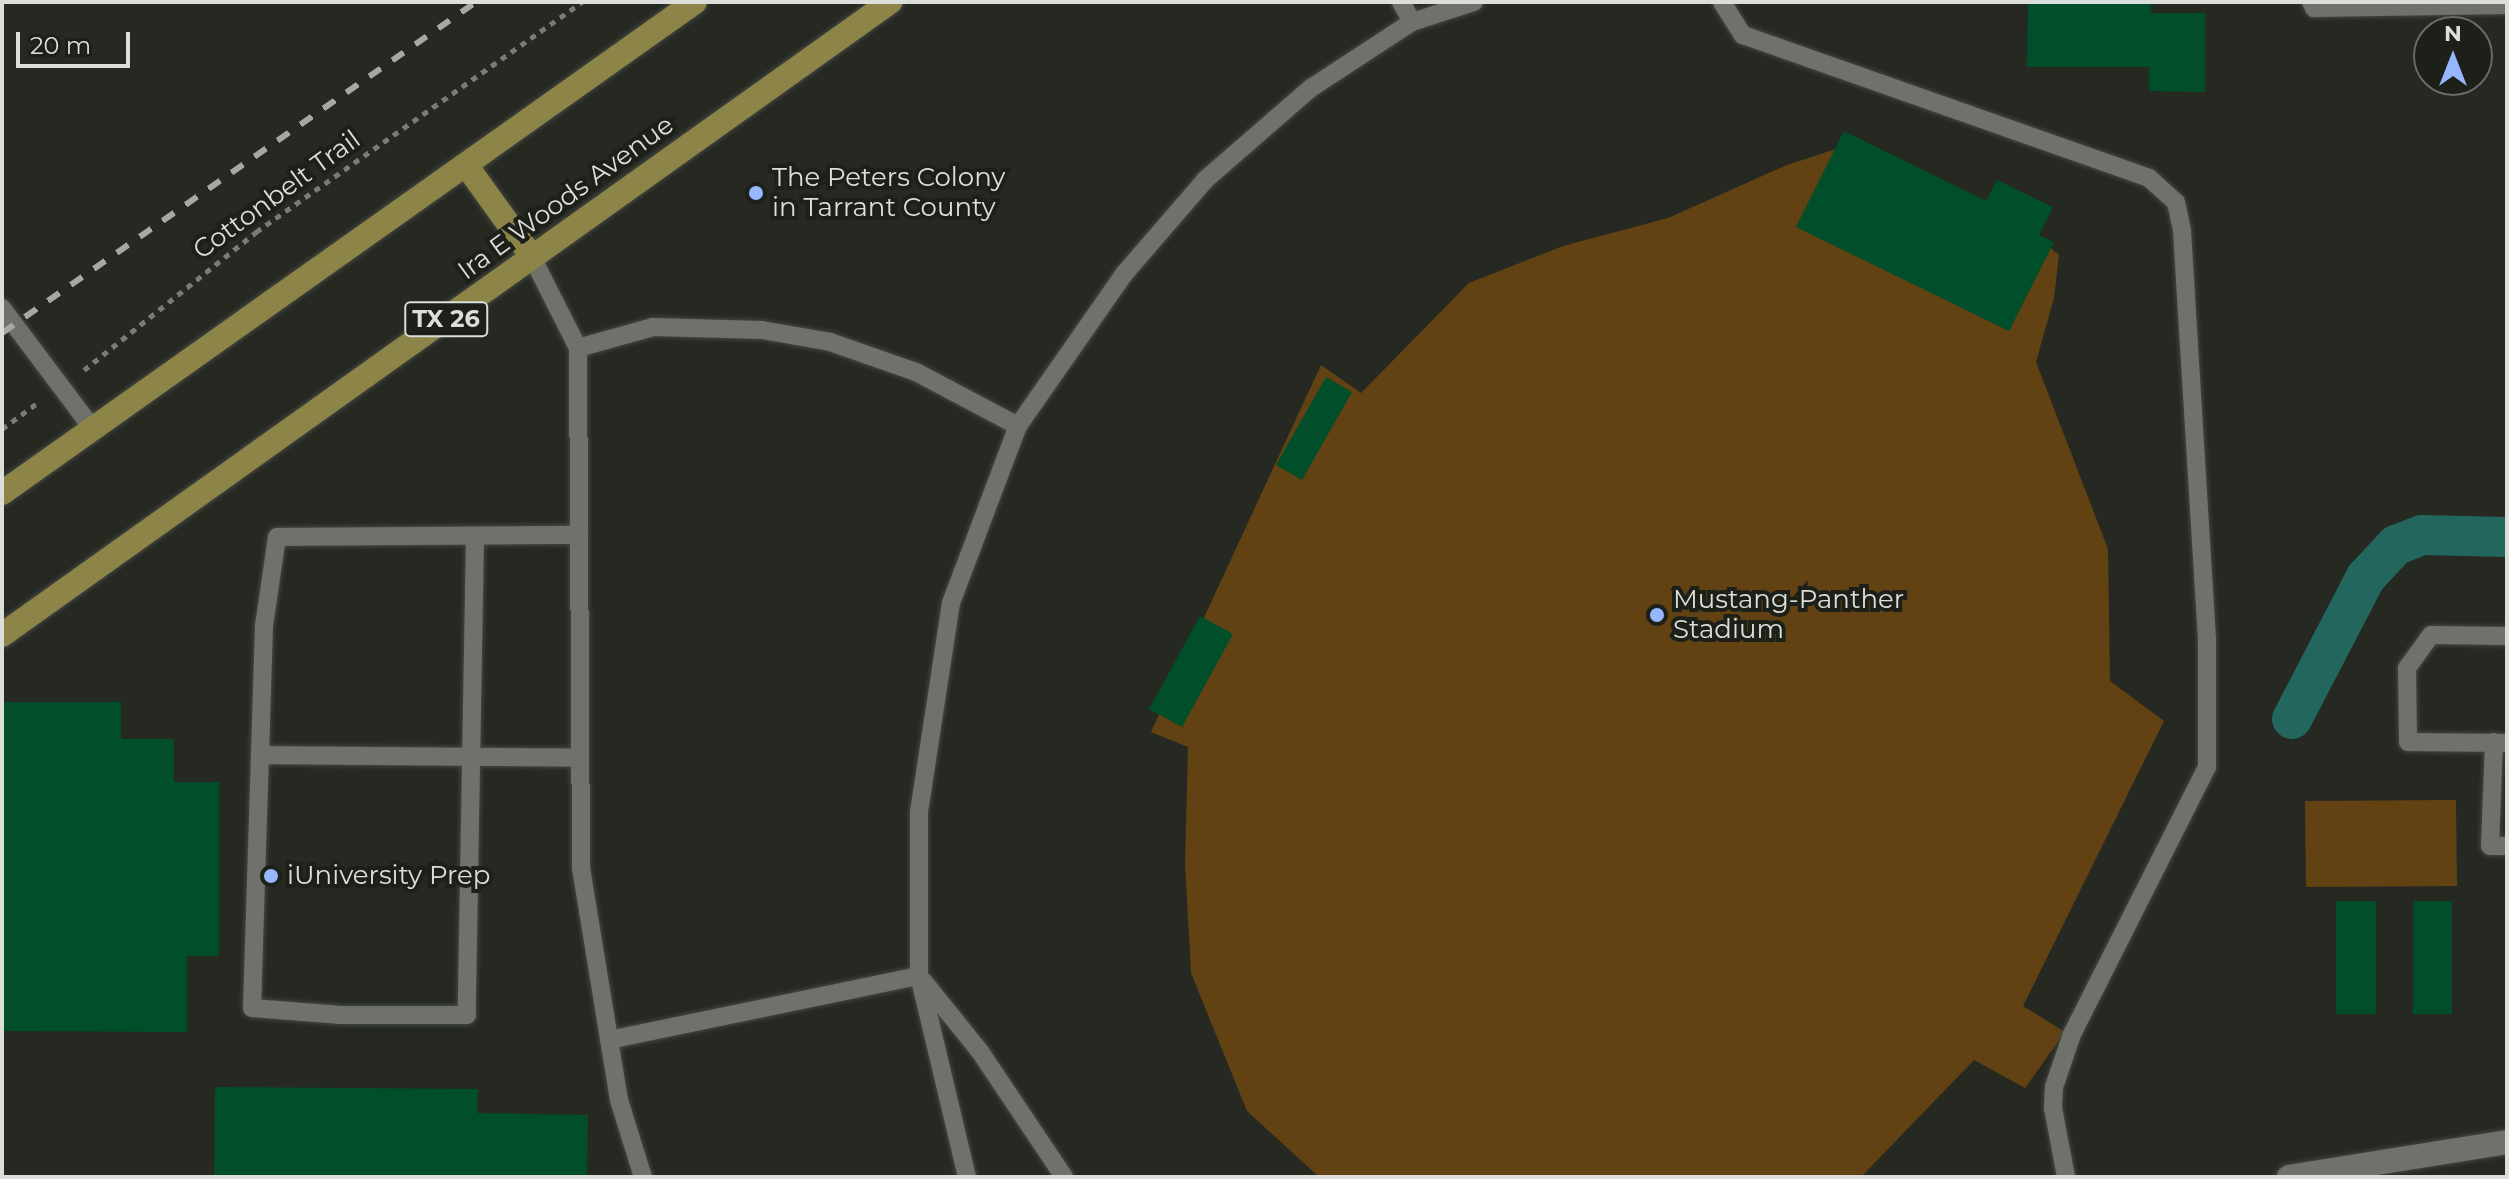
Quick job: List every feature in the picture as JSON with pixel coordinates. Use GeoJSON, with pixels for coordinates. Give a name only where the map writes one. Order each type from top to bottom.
{"type":"FeatureCollection","features":[{"type":"Feature","properties":{"kind":"main road"},"geometry":{"type":"LineString","coordinates":[[2,493],[695,2]]}},
{"type":"Feature","properties":{"kind":"main road","name":"Ira E Woods Avenue"},"geometry":{"type":"LineString","coordinates":[[2,635],[890,2]]}},
{"type":"Feature","properties":{"kind":"main road"},"geometry":{"type":"LineString","coordinates":[[466,165],[532,257]]}},
{"type":"Feature","properties":{"kind":"main road"},"geometry":{"type":"LineString","coordinates":[[2289,1177],[2507,1142]]}},
{"type":"Feature","properties":{"kind":"lane"},"geometry":{"type":"LineString","coordinates":[[1401,2],[1412,22]]}},
{"type":"Feature","properties":{"kind":"lane"},"geometry":{"type":"LineString","coordinates":[[967,1177],[919,976],[919,812],[951,603],[1018,426],[1124,274],[1205,180],[1311,88],[1412,22],[1474,2]]}},
{"type":"Feature","properties":{"kind":"lane"},"geometry":{"type":"LineString","coordinates":[[1722,2],[1743,35],[2149,178],[2176,202],[2182,231],[2207,639],[2207,767],[2068,1047],[2054,1087],[2053,1108],[2066,1177]]}},
{"type":"Feature","properties":{"kind":"lane"},"geometry":{"type":"LineString","coordinates":[[2311,2],[2314,8],[2507,5]]}},
{"type":"Feature","properties":{"kind":"lane"},"geometry":{"type":"LineString","coordinates":[[532,257],[578,348],[581,868],[619,1100],[643,1177]]}},
{"type":"Feature","properties":{"kind":"lane"},"geometry":{"type":"LineString","coordinates":[[2,308],[93,429]]}},
{"type":"Feature","properties":{"kind":"lane"},"geometry":{"type":"LineString","coordinates":[[578,348],[653,327],[762,330],[830,342],[916,372],[1018,426]]}},
{"type":"Feature","properties":{"kind":"lane"},"geometry":{"type":"LineString","coordinates":[[475,536],[467,1015],[341,1015],[252,1008],[264,626],[277,537],[579,535]]}},
{"type":"Feature","properties":{"kind":"lane"},"geometry":{"type":"LineString","coordinates":[[2507,636],[2431,635],[2407,668],[2408,742],[2501,742],[2490,846],[2507,846]]}},
{"type":"Feature","properties":{"kind":"lane"},"geometry":{"type":"LineString","coordinates":[[260,755],[580,758]]}},
{"type":"Feature","properties":{"kind":"lane"},"geometry":{"type":"LineString","coordinates":[[609,1040],[919,976]]}},
{"type":"Feature","properties":{"kind":"lane"},"geometry":{"type":"LineString","coordinates":[[919,976],[981,1053],[1064,1177]]}},
{"type":"Feature","properties":{"kind":"path","name":"Cottonbelt Trail"},"geometry":{"type":"LineString","coordinates":[[2,429],[256,232],[582,2]]}},
{"type":"Feature","properties":{"kind":"shaded area","name":"Mustang-Panther Stadium"},"geometry":{"type":"Polygon","coordinates":[[[1858,142],[2025,227],[2059,255],[2054,298],[2036,362],[2108,549],[2110,681],[2164,721],[2023,1006],[2065,1032],[2025,1088],[1974,1060],[1861,1177],[1319,1177],[1247,1111],[1191,973],[1185,865],[1188,747],[1151,732],[1321,365],[1361,393],[1469,283],[1563,246],[1668,218],[1787,165],[1858,142]]]}},
{"type":"Feature","properties":{"kind":"shaded area"},"geometry":{"type":"Polygon","coordinates":[[[2456,800],[2457,886],[2306,887],[2305,801],[2456,800]]]}},
{"type":"Feature","properties":{"kind":"building"},"geometry":{"type":"Polygon","coordinates":[[[2028,2],[2151,2],[2151,13],[2205,13],[2205,92],[2149,91],[2149,67],[2027,67],[2028,2]]]}},
{"type":"Feature","properties":{"kind":"building"},"geometry":{"type":"Polygon","coordinates":[[[1844,131],[1986,201],[1997,180],[2053,207],[2039,235],[2054,242],[2009,331],[1796,227],[1844,131]]]}},
{"type":"Feature","properties":{"kind":"building"},"geometry":{"type":"Polygon","coordinates":[[[1326,377],[1352,392],[1302,480],[1276,465],[1326,377]]]}},
{"type":"Feature","properties":{"kind":"building"},"geometry":{"type":"Polygon","coordinates":[[[1200,616],[1233,634],[1182,727],[1149,709],[1200,616]]]}},
{"type":"Feature","properties":{"kind":"building"},"geometry":{"type":"Polygon","coordinates":[[[2,702],[121,702],[121,739],[174,739],[174,782],[219,782],[219,956],[187,956],[187,1032],[2,1031],[2,702]]]}},
{"type":"Feature","properties":{"kind":"building"},"geometry":{"type":"Polygon","coordinates":[[[2336,901],[2376,901],[2376,1014],[2336,1014],[2336,901]]]}},
{"type":"Feature","properties":{"kind":"building"},"geometry":{"type":"Polygon","coordinates":[[[2413,901],[2452,901],[2452,1014],[2413,1014],[2413,901]]]}},
{"type":"Feature","properties":{"kind":"building"},"geometry":{"type":"Polygon","coordinates":[[[215,1087],[478,1089],[477,1113],[588,1115],[587,1177],[214,1177],[215,1087]]]}},
{"type":"Feature","properties":{"kind":"waterway"},"geometry":{"type":"LineString","coordinates":[[2292,719],[2366,577],[2396,545],[2422,535],[2507,537]]}},
{"type":"Feature","properties":{"kind":"railway"},"geometry":{"type":"LineString","coordinates":[[2,333],[476,2]]}},
{"type":"Feature","properties":{"kind":"place","name":"The Peters Colony in Tarrant County"},"geometry":{"type":"Point","coordinates":[756,193]}},
{"type":"Feature","properties":{"kind":"place","name":"Mustang-Panther Stadium"},"geometry":{"type":"Point","coordinates":[1657,615]}},
{"type":"Feature","properties":{"kind":"place","name":"iUniversity Prep"},"geometry":{"type":"Point","coordinates":[271,876]}}]}
